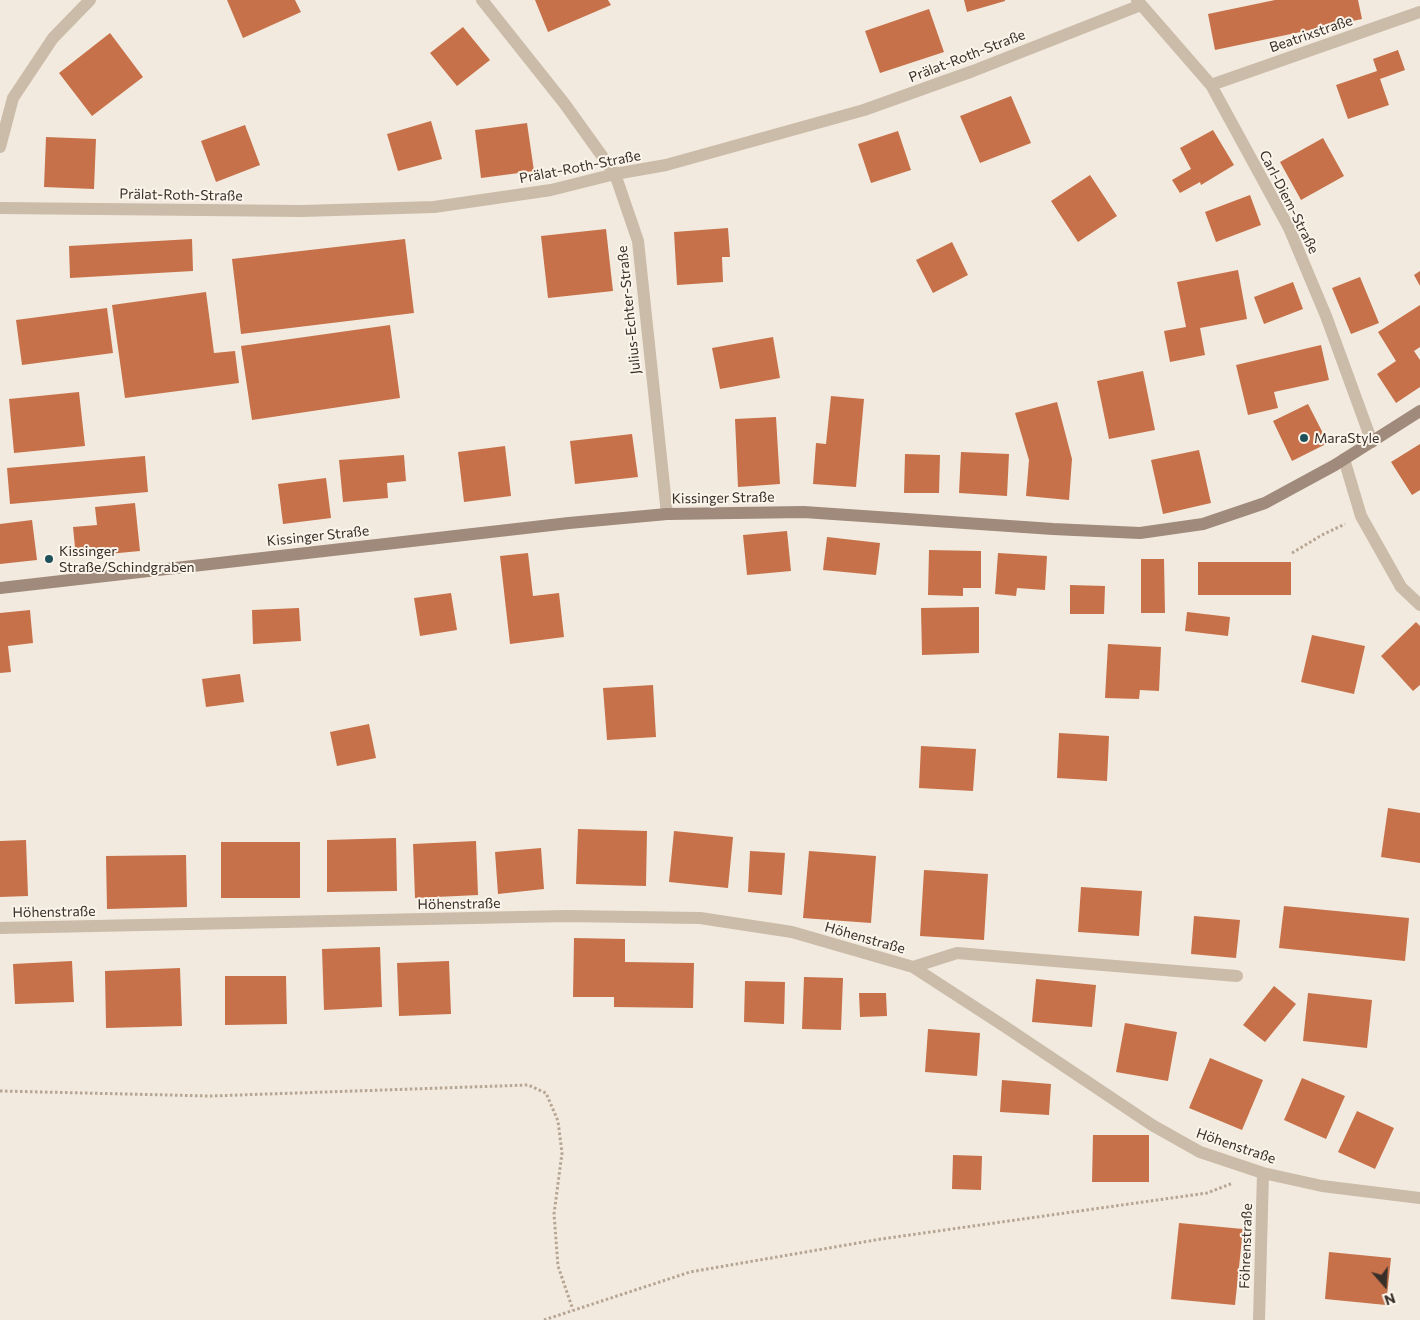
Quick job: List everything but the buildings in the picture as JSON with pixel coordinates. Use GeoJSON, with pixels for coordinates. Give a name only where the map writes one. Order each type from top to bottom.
{"type":"FeatureCollection","features":[{"type":"Feature","properties":{"kind":"street"},"geometry":{"type":"LineString","coordinates":[[0,147],[13,98],[53,38],[90,0]]}},
{"type":"Feature","properties":{"kind":"street","name":"Julius-Echter-Straße"},"geometry":{"type":"LineString","coordinates":[[482,0],[564,102],[615,174],[638,241],[667,514]]}},
{"type":"Feature","properties":{"kind":"street","name":"Prälat-Roth-Straße"},"geometry":{"type":"LineString","coordinates":[[0,208],[302,211],[434,207],[551,190],[615,174],[666,165],[864,110],[973,71],[1138,3]]}},
{"type":"Feature","properties":{"kind":"street","name":"Carl-Diem-Straße"},"geometry":{"type":"LineString","coordinates":[[1138,3],[1211,86],[1289,228],[1326,316],[1372,442]]}},
{"type":"Feature","properties":{"kind":"street","name":"Beatrixstraße"},"geometry":{"type":"LineString","coordinates":[[1211,86],[1420,12]]}},
{"type":"Feature","properties":{"kind":"street","name":"Kissinger Straße"},"geometry":{"type":"LineString","coordinates":[[0,588],[569,523],[667,514],[804,512],[1140,534],[1203,524],[1265,503],[1344,459],[1420,411]]}},
{"type":"Feature","properties":{"kind":"street"},"geometry":{"type":"LineString","coordinates":[[1344,459],[1361,516],[1401,586],[1420,605]]}},
{"type":"Feature","properties":{"kind":"street","name":"Höhenstraße"},"geometry":{"type":"LineString","coordinates":[[0,928],[568,916],[700,918],[792,932],[913,967],[1152,1125],[1200,1152],[1263,1173],[1322,1186],[1420,1198]]}},
{"type":"Feature","properties":{"kind":"street","name":"Höhenstraße"},"geometry":{"type":"LineString","coordinates":[[913,967],[958,953],[1237,976]]}},
{"type":"Feature","properties":{"kind":"street","name":"Föhrenstraße"},"geometry":{"type":"LineString","coordinates":[[1259,1320],[1263,1173]]}},
{"type":"Feature","properties":{"kind":"path"},"geometry":{"type":"LineString","coordinates":[[1292,554],[1322,535],[1361,516]]}},
{"type":"Feature","properties":{"kind":"path"},"geometry":{"type":"LineString","coordinates":[[0,1091],[210,1096],[528,1084],[546,1093],[558,1121],[562,1153],[554,1214],[558,1266],[573,1310]]}},
{"type":"Feature","properties":{"kind":"path"},"geometry":{"type":"LineString","coordinates":[[544,1320],[690,1272],[881,1239],[1207,1192],[1263,1173]]}},
{"type":"Feature","properties":{"kind":"place","name":"MaraStyle"},"geometry":{"type":"Point","coordinates":[1304,438]}},
{"type":"Feature","properties":{"kind":"place","name":"Kissinger Straße/Schindgraben"},"geometry":{"type":"Point","coordinates":[49,559]}}]}
